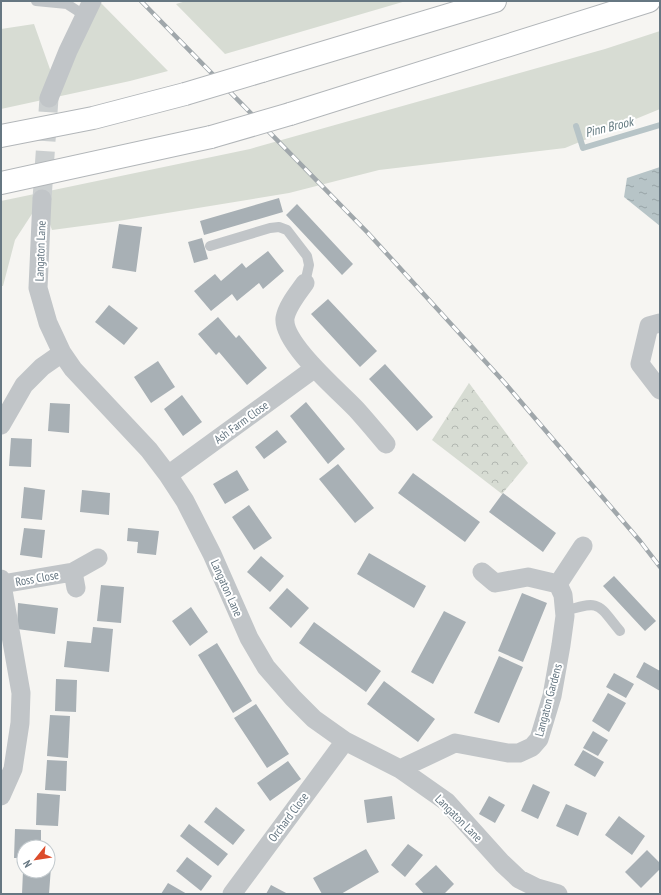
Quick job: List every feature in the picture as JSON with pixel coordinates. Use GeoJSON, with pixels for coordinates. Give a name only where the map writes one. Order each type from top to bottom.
{"type":"FeatureCollection","features":[{"type":"Feature","properties":{"kind":"highway"},"geometry":{"type":"LineString","coordinates":[[1,136],[93,118],[185,94],[495,1]]}},
{"type":"Feature","properties":{"kind":"highway"},"geometry":{"type":"LineString","coordinates":[[1,183],[211,137],[290,114],[649,1]]}},
{"type":"Feature","properties":{"kind":"street"},"geometry":{"type":"LineString","coordinates":[[50,98],[88,8]]}},
{"type":"Feature","properties":{"kind":"street","name":"Langaton Lane"},"geometry":{"type":"LineString","coordinates":[[42,199],[38,288],[48,322],[62,354],[73,369],[149,450],[185,501],[212,554],[249,638],[266,667],[314,719],[346,741],[400,769],[447,802],[502,863],[536,891],[558,894]]}},
{"type":"Feature","properties":{"kind":"street"},"geometry":{"type":"LineString","coordinates":[[305,283],[288,310],[285,318],[286,327],[298,349],[356,409],[386,444]]}},
{"type":"Feature","properties":{"kind":"street"},"geometry":{"type":"LineString","coordinates":[[660,323],[649,326],[640,364],[660,390]]}},
{"type":"Feature","properties":{"kind":"street"},"geometry":{"type":"LineString","coordinates":[[1,425],[24,385],[42,367],[62,354]]}},
{"type":"Feature","properties":{"kind":"street","name":"Ash Farm Close"},"geometry":{"type":"LineString","coordinates":[[168,475],[315,368]]}},
{"type":"Feature","properties":{"kind":"street"},"geometry":{"type":"LineString","coordinates":[[482,572],[495,583],[528,577],[558,584],[583,546]]}},
{"type":"Feature","properties":{"kind":"street","name":"Ross Close"},"geometry":{"type":"LineString","coordinates":[[1,582],[74,580],[98,558]]}},
{"type":"Feature","properties":{"kind":"street"},"geometry":{"type":"LineString","coordinates":[[1,582],[4,619],[21,693],[20,723],[13,768],[1,796]]}},
{"type":"Feature","properties":{"kind":"street","name":"Langaton Gardens"},"geometry":{"type":"LineString","coordinates":[[400,769],[455,743],[508,753],[519,753],[532,747],[539,739],[552,696],[561,645],[564,611],[563,594],[558,584]]}},
{"type":"Feature","properties":{"kind":"street","name":"Orchard Close"},"geometry":{"type":"LineString","coordinates":[[232,894],[346,741]]}},
{"type":"Feature","properties":{"kind":"lane"},"geometry":{"type":"LineString","coordinates":[[36,1],[88,8]]}},
{"type":"Feature","properties":{"kind":"lane"},"geometry":{"type":"LineString","coordinates":[[210,246],[270,228],[279,227],[287,230],[307,256],[309,264],[305,283]]}},
{"type":"Feature","properties":{"kind":"lane"},"geometry":{"type":"LineString","coordinates":[[564,611],[592,604],[600,608],[620,631]]}},
{"type":"Feature","properties":{"kind":"green space"},"geometry":{"type":"Polygon","coordinates":[[[186,1],[406,1],[225,54],[176,4],[186,1]]]}},
{"type":"Feature","properties":{"kind":"green space"},"geometry":{"type":"Polygon","coordinates":[[[100,2],[168,71],[130,81],[1,109],[1,29],[34,24],[51,72],[100,2]]]}},
{"type":"Feature","properties":{"kind":"green space"},"geometry":{"type":"Polygon","coordinates":[[[660,31],[660,109],[565,148],[379,170],[289,193],[112,222],[52,230],[41,200],[15,240],[3,286],[1,286],[1,201],[250,149],[605,49],[660,31]]]}},
{"type":"Feature","properties":{"kind":"green space"},"geometry":{"type":"Polygon","coordinates":[[[469,383],[528,463],[502,494],[432,440],[469,383]]]}},
{"type":"Feature","properties":{"kind":"water"},"geometry":{"type":"Polygon","coordinates":[[[660,167],[660,226],[624,197],[627,178],[660,167]]]}},
{"type":"Feature","properties":{"kind":"building"},"geometry":{"type":"Polygon","coordinates":[[[279,198],[283,212],[204,235],[200,221],[279,198]]]}},
{"type":"Feature","properties":{"kind":"building"},"geometry":{"type":"Polygon","coordinates":[[[297,204],[353,264],[342,275],[286,215],[297,204]]]}},
{"type":"Feature","properties":{"kind":"building"},"geometry":{"type":"Polygon","coordinates":[[[119,224],[142,227],[136,272],[112,268],[119,224]]]}},
{"type":"Feature","properties":{"kind":"building"},"geometry":{"type":"Polygon","coordinates":[[[202,238],[208,259],[194,263],[188,242],[202,238]]]}},
{"type":"Feature","properties":{"kind":"building"},"geometry":{"type":"Polygon","coordinates":[[[268,251],[284,271],[263,289],[259,283],[237,301],[232,294],[211,311],[194,291],[215,274],[221,281],[242,263],[246,268],[268,251]]]}},
{"type":"Feature","properties":{"kind":"building"},"geometry":{"type":"Polygon","coordinates":[[[328,299],[377,351],[360,367],[311,314],[328,299]]]}},
{"type":"Feature","properties":{"kind":"building"},"geometry":{"type":"Polygon","coordinates":[[[109,305],[138,328],[124,345],[95,322],[109,305]]]}},
{"type":"Feature","properties":{"kind":"building"},"geometry":{"type":"Polygon","coordinates":[[[218,317],[236,338],[239,335],[267,368],[247,385],[219,352],[216,355],[198,334],[218,317]]]}},
{"type":"Feature","properties":{"kind":"building"},"geometry":{"type":"Polygon","coordinates":[[[158,361],[175,387],[151,403],[134,377],[158,361]]]}},
{"type":"Feature","properties":{"kind":"building"},"geometry":{"type":"Polygon","coordinates":[[[385,364],[433,417],[417,431],[369,379],[385,364]]]}},
{"type":"Feature","properties":{"kind":"building"},"geometry":{"type":"Polygon","coordinates":[[[182,395],[202,422],[183,436],[164,409],[182,395]]]}},
{"type":"Feature","properties":{"kind":"building"},"geometry":{"type":"Polygon","coordinates":[[[306,402],[345,449],[328,464],[290,416],[306,402]]]}},
{"type":"Feature","properties":{"kind":"building"},"geometry":{"type":"Polygon","coordinates":[[[50,403],[70,404],[69,433],[48,431],[50,403]]]}},
{"type":"Feature","properties":{"kind":"building"},"geometry":{"type":"Polygon","coordinates":[[[277,430],[287,442],[264,459],[255,447],[277,430]]]}},
{"type":"Feature","properties":{"kind":"building"},"geometry":{"type":"Polygon","coordinates":[[[11,438],[32,439],[31,467],[9,466],[11,438]]]}},
{"type":"Feature","properties":{"kind":"building"},"geometry":{"type":"Polygon","coordinates":[[[338,464],[374,508],[355,523],[319,479],[338,464]]]}},
{"type":"Feature","properties":{"kind":"building"},"geometry":{"type":"Polygon","coordinates":[[[237,470],[249,490],[225,504],[213,484],[237,470]]]}},
{"type":"Feature","properties":{"kind":"building"},"geometry":{"type":"Polygon","coordinates":[[[413,473],[480,522],[465,542],[398,493],[413,473]]]}},
{"type":"Feature","properties":{"kind":"building"},"geometry":{"type":"Polygon","coordinates":[[[24,487],[45,490],[42,520],[21,518],[24,487]]]}},
{"type":"Feature","properties":{"kind":"building"},"geometry":{"type":"Polygon","coordinates":[[[82,490],[110,493],[109,515],[80,512],[82,490]]]}},
{"type":"Feature","properties":{"kind":"building"},"geometry":{"type":"Polygon","coordinates":[[[503,493],[556,533],[543,552],[489,512],[503,493]]]}},
{"type":"Feature","properties":{"kind":"building"},"geometry":{"type":"Polygon","coordinates":[[[249,505],[272,538],[254,550],[232,517],[249,505]]]}},
{"type":"Feature","properties":{"kind":"building"},"geometry":{"type":"Polygon","coordinates":[[[24,528],[45,530],[42,558],[20,555],[24,528]]]}},
{"type":"Feature","properties":{"kind":"building"},"geometry":{"type":"Polygon","coordinates":[[[128,528],[159,531],[156,555],[137,553],[138,542],[127,541],[128,528]]]}},
{"type":"Feature","properties":{"kind":"building"},"geometry":{"type":"Polygon","coordinates":[[[369,553],[426,586],[414,608],[357,574],[369,553]]]}},
{"type":"Feature","properties":{"kind":"building"},"geometry":{"type":"Polygon","coordinates":[[[261,556],[284,576],[270,592],[247,572],[261,556]]]}},
{"type":"Feature","properties":{"kind":"building"},"geometry":{"type":"Polygon","coordinates":[[[614,576],[656,621],[645,631],[603,586],[614,576]]]}},
{"type":"Feature","properties":{"kind":"building"},"geometry":{"type":"Polygon","coordinates":[[[101,585],[124,587],[121,623],[97,621],[101,585]]]}},
{"type":"Feature","properties":{"kind":"building"},"geometry":{"type":"Polygon","coordinates":[[[287,588],[309,608],[291,628],[269,608],[287,588]]]}},
{"type":"Feature","properties":{"kind":"building"},"geometry":{"type":"Polygon","coordinates":[[[522,593],[547,603],[523,662],[498,651],[522,593]]]}},
{"type":"Feature","properties":{"kind":"building"},"geometry":{"type":"Polygon","coordinates":[[[18,603],[58,608],[55,634],[17,629],[18,603]]]}},
{"type":"Feature","properties":{"kind":"building"},"geometry":{"type":"Polygon","coordinates":[[[191,607],[208,632],[190,646],[172,621],[191,607]]]}},
{"type":"Feature","properties":{"kind":"building"},"geometry":{"type":"Polygon","coordinates":[[[444,611],[466,622],[433,684],[411,672],[444,611]]]}},
{"type":"Feature","properties":{"kind":"building"},"geometry":{"type":"Polygon","coordinates":[[[314,622],[381,671],[366,692],[299,643],[314,622]]]}},
{"type":"Feature","properties":{"kind":"building"},"geometry":{"type":"Polygon","coordinates":[[[93,627],[113,629],[109,672],[64,667],[67,641],[91,643],[93,627]]]}},
{"type":"Feature","properties":{"kind":"building"},"geometry":{"type":"Polygon","coordinates":[[[217,643],[252,701],[233,713],[198,655],[217,643]]]}},
{"type":"Feature","properties":{"kind":"building"},"geometry":{"type":"Polygon","coordinates":[[[499,656],[523,667],[499,723],[474,713],[499,656]]]}},
{"type":"Feature","properties":{"kind":"building"},"geometry":{"type":"Polygon","coordinates":[[[644,662],[660,671],[660,691],[636,677],[644,662]]]}},
{"type":"Feature","properties":{"kind":"building"},"geometry":{"type":"Polygon","coordinates":[[[614,673],[634,684],[626,698],[606,687],[614,673]]]}},
{"type":"Feature","properties":{"kind":"building"},"geometry":{"type":"Polygon","coordinates":[[[56,679],[77,680],[76,712],[55,711],[56,679]]]}},
{"type":"Feature","properties":{"kind":"building"},"geometry":{"type":"Polygon","coordinates":[[[384,681],[435,719],[418,742],[367,704],[384,681]]]}},
{"type":"Feature","properties":{"kind":"building"},"geometry":{"type":"Polygon","coordinates":[[[608,693],[626,703],[609,732],[592,721],[608,693]]]}},
{"type":"Feature","properties":{"kind":"building"},"geometry":{"type":"Polygon","coordinates":[[[256,704],[289,754],[267,768],[234,718],[256,704]]]}},
{"type":"Feature","properties":{"kind":"building"},"geometry":{"type":"Polygon","coordinates":[[[50,715],[70,716],[68,758],[47,756],[50,715]]]}},
{"type":"Feature","properties":{"kind":"building"},"geometry":{"type":"Polygon","coordinates":[[[593,731],[608,740],[598,756],[583,748],[593,731]]]}},
{"type":"Feature","properties":{"kind":"building"},"geometry":{"type":"Polygon","coordinates":[[[583,750],[604,762],[595,777],[574,765],[583,750]]]}},
{"type":"Feature","properties":{"kind":"building"},"geometry":{"type":"Polygon","coordinates":[[[47,760],[67,761],[66,791],[45,790],[47,760]]]}},
{"type":"Feature","properties":{"kind":"building"},"geometry":{"type":"Polygon","coordinates":[[[288,761],[301,779],[270,801],[257,783],[288,761]]]}},
{"type":"Feature","properties":{"kind":"building"},"geometry":{"type":"Polygon","coordinates":[[[533,784],[550,792],[538,819],[521,811],[533,784]]]}},
{"type":"Feature","properties":{"kind":"building"},"geometry":{"type":"Polygon","coordinates":[[[37,793],[60,795],[58,826],[36,825],[37,793]]]}},
{"type":"Feature","properties":{"kind":"building"},"geometry":{"type":"Polygon","coordinates":[[[392,796],[395,819],[367,823],[364,800],[392,796]]]}},
{"type":"Feature","properties":{"kind":"building"},"geometry":{"type":"Polygon","coordinates":[[[489,796],[505,805],[495,823],[479,814],[489,796]]]}},
{"type":"Feature","properties":{"kind":"building"},"geometry":{"type":"Polygon","coordinates":[[[566,804],[587,813],[578,836],[556,826],[566,804]]]}},
{"type":"Feature","properties":{"kind":"building"},"geometry":{"type":"Polygon","coordinates":[[[216,807],[245,830],[233,845],[204,822],[216,807]]]}},
{"type":"Feature","properties":{"kind":"building"},"geometry":{"type":"Polygon","coordinates":[[[619,816],[645,836],[632,855],[605,835],[619,816]]]}},
{"type":"Feature","properties":{"kind":"building"},"geometry":{"type":"Polygon","coordinates":[[[189,824],[228,854],[218,866],[180,836],[189,824]]]}},
{"type":"Feature","properties":{"kind":"building"},"geometry":{"type":"Polygon","coordinates":[[[15,829],[41,830],[41,839],[16,839],[16,858],[14,858],[15,829]]]}},
{"type":"Feature","properties":{"kind":"building"},"geometry":{"type":"Polygon","coordinates":[[[408,844],[423,855],[405,877],[391,865],[408,844]]]}},
{"type":"Feature","properties":{"kind":"building"},"geometry":{"type":"Polygon","coordinates":[[[366,849],[379,872],[341,894],[322,894],[313,878],[366,849]]]}},
{"type":"Feature","properties":{"kind":"building"},"geometry":{"type":"Polygon","coordinates":[[[647,850],[660,863],[660,869],[641,888],[625,872],[647,850]]]}},
{"type":"Feature","properties":{"kind":"building"},"geometry":{"type":"Polygon","coordinates":[[[187,857],[212,876],[201,891],[176,871],[187,857]]]}},
{"type":"Feature","properties":{"kind":"building"},"geometry":{"type":"Polygon","coordinates":[[[436,865],[454,884],[444,894],[424,894],[415,884],[436,865]]]}},
{"type":"Feature","properties":{"kind":"building"},"geometry":{"type":"Polygon","coordinates":[[[23,879],[50,879],[49,894],[22,894],[23,879]]]}},
{"type":"Feature","properties":{"kind":"building"},"geometry":{"type":"Polygon","coordinates":[[[168,883],[187,894],[161,894],[168,883]]]}},
{"type":"Feature","properties":{"kind":"building"},"geometry":{"type":"Polygon","coordinates":[[[271,885],[288,894],[266,894],[271,885]]]}},
{"type":"Feature","properties":{"kind":"waterway","name":"Pinn Brook"},"geometry":{"type":"LineString","coordinates":[[576,126],[583,148],[660,125]]}},
{"type":"Feature","properties":{"kind":"tunnel"},"geometry":{"type":"LineString","coordinates":[[42,199],[49,98]]}},
{"type":"Feature","properties":{"kind":"railway"},"geometry":{"type":"LineString","coordinates":[[141,1],[367,232],[504,382],[640,541],[660,567]]}}]}
